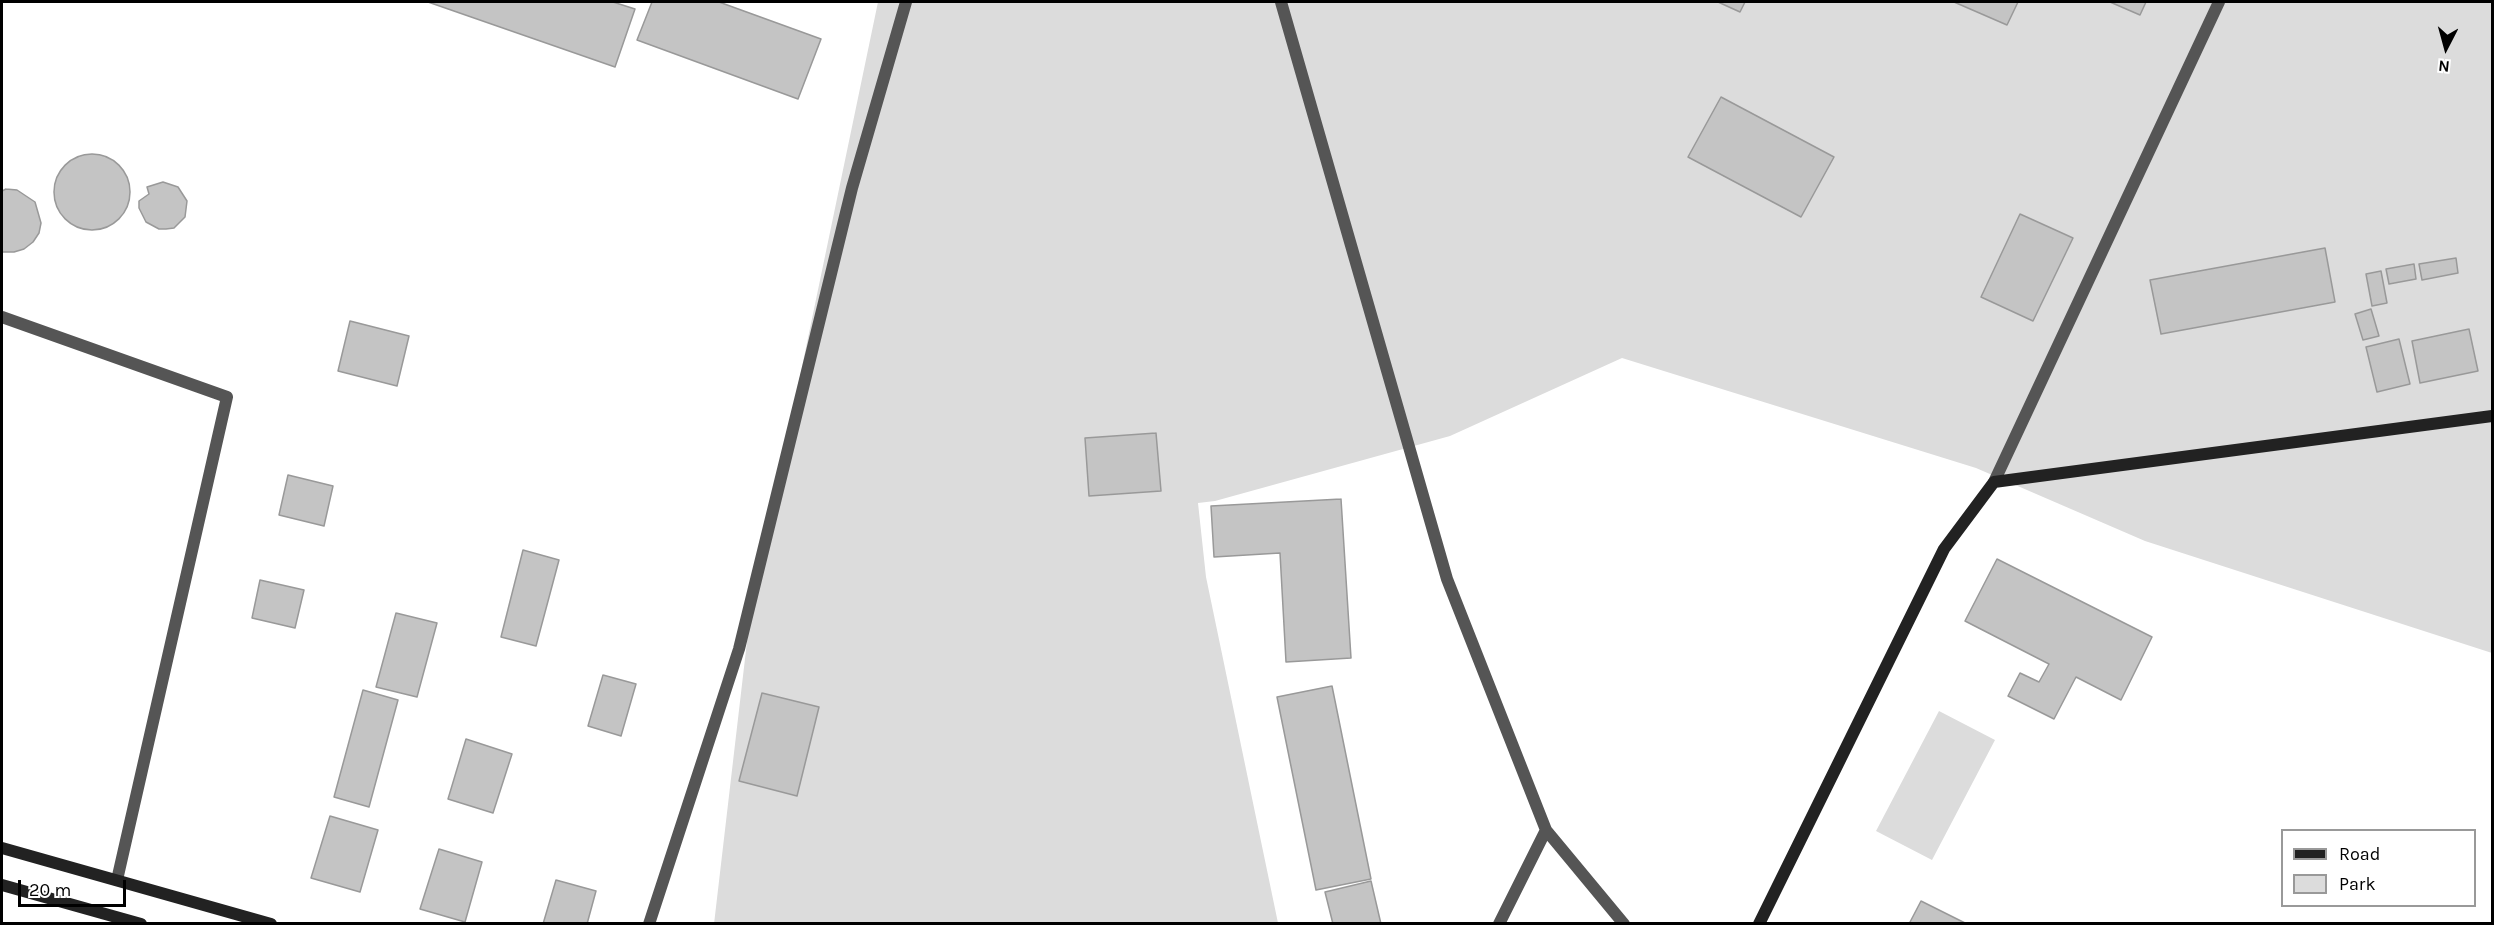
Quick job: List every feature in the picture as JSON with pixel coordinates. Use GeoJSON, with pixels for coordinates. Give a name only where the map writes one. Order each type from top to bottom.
{"type":"FeatureCollection","features":[{"type":"Feature","properties":{"kind":"main road"},"geometry":{"type":"LineString","coordinates":[[1759,924],[1944,549],[1994,482],[2493,416]]}},
{"type":"Feature","properties":{"kind":"main road"},"geometry":{"type":"LineString","coordinates":[[2,848],[271,924]]}},
{"type":"Feature","properties":{"kind":"main road"},"geometry":{"type":"LineString","coordinates":[[2,885],[141,924]]}},
{"type":"Feature","properties":{"kind":"street"},"geometry":{"type":"LineString","coordinates":[[649,924],[739,649],[852,188],[906,2]]}},
{"type":"Feature","properties":{"kind":"street"},"geometry":{"type":"LineString","coordinates":[[1281,2],[1447,579],[1546,830],[1624,924]]}},
{"type":"Feature","properties":{"kind":"street"},"geometry":{"type":"LineString","coordinates":[[1994,482],[2219,2]]}},
{"type":"Feature","properties":{"kind":"street"},"geometry":{"type":"LineString","coordinates":[[2,317],[227,397],[117,880]]}},
{"type":"Feature","properties":{"kind":"street"},"geometry":{"type":"LineString","coordinates":[[1499,924],[1546,830]]}},
{"type":"Feature","properties":{"kind":"green space"},"geometry":{"type":"Polygon","coordinates":[[[878,2],[2492,2],[2492,653],[2145,541],[1976,468],[1622,358],[1450,436],[1215,501],[1198,503],[1206,577],[1278,923],[714,924],[750,616],[878,2]]]}},
{"type":"Feature","properties":{"kind":"green space"},"geometry":{"type":"Polygon","coordinates":[[[1939,711],[1995,740],[1932,860],[1876,831],[1939,711]]]}},
{"type":"Feature","properties":{"kind":"building"},"geometry":{"type":"Polygon","coordinates":[[[428,2],[613,2],[635,9],[615,67],[428,2]]]}},
{"type":"Feature","properties":{"kind":"building"},"geometry":{"type":"Polygon","coordinates":[[[652,2],[719,2],[821,39],[798,99],[637,40],[652,2]]]}},
{"type":"Feature","properties":{"kind":"building"},"geometry":{"type":"Polygon","coordinates":[[[1718,2],[1745,2],[1740,12],[1718,2]]]}},
{"type":"Feature","properties":{"kind":"building"},"geometry":{"type":"Polygon","coordinates":[[[1954,2],[2018,2],[2007,25],[1954,2]]]}},
{"type":"Feature","properties":{"kind":"building"},"geometry":{"type":"Polygon","coordinates":[[[2110,2],[2146,2],[2140,15],[2110,2]]]}},
{"type":"Feature","properties":{"kind":"building"},"geometry":{"type":"Polygon","coordinates":[[[1721,97],[1834,157],[1801,217],[1688,157],[1721,97]]]}},
{"type":"Feature","properties":{"kind":"building"},"geometry":{"type":"Polygon","coordinates":[[[92,154],[106,157],[119,165],[127,178],[130,192],[127,206],[119,219],[106,227],[92,230],[78,227],[65,219],[57,206],[54,192],[57,178],[65,165],[78,157],[92,154]]]}},
{"type":"Feature","properties":{"kind":"building"},"geometry":{"type":"Polygon","coordinates":[[[163,182],[178,187],[187,201],[185,217],[174,228],[159,229],[146,222],[139,208],[139,201],[149,194],[147,187],[163,182]]]}},
{"type":"Feature","properties":{"kind":"building"},"geometry":{"type":"Polygon","coordinates":[[[17,190],[35,202],[41,223],[39,233],[33,242],[24,249],[14,252],[2,252],[2,191],[17,190]]]}},
{"type":"Feature","properties":{"kind":"building"},"geometry":{"type":"Polygon","coordinates":[[[2020,214],[2073,238],[2033,321],[1981,297],[2020,214]]]}},
{"type":"Feature","properties":{"kind":"building"},"geometry":{"type":"Polygon","coordinates":[[[2325,248],[2335,302],[2161,334],[2150,280],[2325,248]]]}},
{"type":"Feature","properties":{"kind":"building"},"geometry":{"type":"Polygon","coordinates":[[[2456,258],[2458,273],[2422,280],[2419,264],[2456,258]]]}},
{"type":"Feature","properties":{"kind":"building"},"geometry":{"type":"Polygon","coordinates":[[[2414,264],[2416,279],[2389,284],[2386,269],[2414,264]]]}},
{"type":"Feature","properties":{"kind":"building"},"geometry":{"type":"Polygon","coordinates":[[[2381,271],[2387,303],[2372,306],[2366,274],[2381,271]]]}},
{"type":"Feature","properties":{"kind":"building"},"geometry":{"type":"Polygon","coordinates":[[[2371,309],[2379,336],[2363,340],[2355,314],[2371,309]]]}},
{"type":"Feature","properties":{"kind":"building"},"geometry":{"type":"Polygon","coordinates":[[[350,321],[409,336],[397,386],[338,371],[350,321]]]}},
{"type":"Feature","properties":{"kind":"building"},"geometry":{"type":"Polygon","coordinates":[[[2469,329],[2478,371],[2420,383],[2412,341],[2469,329]]]}},
{"type":"Feature","properties":{"kind":"building"},"geometry":{"type":"Polygon","coordinates":[[[2399,339],[2410,384],[2377,392],[2366,347],[2399,339]]]}},
{"type":"Feature","properties":{"kind":"building"},"geometry":{"type":"Polygon","coordinates":[[[1156,433],[1161,491],[1089,496],[1085,438],[1156,433]]]}},
{"type":"Feature","properties":{"kind":"building"},"geometry":{"type":"Polygon","coordinates":[[[288,475],[333,486],[324,526],[279,515],[288,475]]]}},
{"type":"Feature","properties":{"kind":"building"},"geometry":{"type":"Polygon","coordinates":[[[1341,499],[1351,658],[1286,662],[1280,553],[1214,557],[1211,506],[1341,499]]]}},
{"type":"Feature","properties":{"kind":"building"},"geometry":{"type":"Polygon","coordinates":[[[523,550],[559,560],[536,646],[501,637],[523,550]]]}},
{"type":"Feature","properties":{"kind":"building"},"geometry":{"type":"Polygon","coordinates":[[[1997,559],[2152,637],[2121,700],[2076,677],[2054,719],[2008,696],[2020,673],[2039,682],[2049,664],[1965,621],[1997,559]]]}},
{"type":"Feature","properties":{"kind":"building"},"geometry":{"type":"Polygon","coordinates":[[[260,580],[304,590],[295,628],[252,618],[260,580]]]}},
{"type":"Feature","properties":{"kind":"building"},"geometry":{"type":"Polygon","coordinates":[[[396,613],[437,623],[417,697],[376,687],[396,613]]]}},
{"type":"Feature","properties":{"kind":"building"},"geometry":{"type":"Polygon","coordinates":[[[603,675],[636,684],[621,736],[588,726],[603,675]]]}},
{"type":"Feature","properties":{"kind":"building"},"geometry":{"type":"Polygon","coordinates":[[[1332,686],[1371,879],[1316,890],[1277,697],[1332,686]]]}},
{"type":"Feature","properties":{"kind":"building"},"geometry":{"type":"Polygon","coordinates":[[[363,690],[398,700],[369,807],[334,797],[363,690]]]}},
{"type":"Feature","properties":{"kind":"building"},"geometry":{"type":"Polygon","coordinates":[[[762,693],[819,707],[797,796],[739,781],[762,693]]]}},
{"type":"Feature","properties":{"kind":"building"},"geometry":{"type":"Polygon","coordinates":[[[466,739],[512,754],[493,813],[448,799],[466,739]]]}},
{"type":"Feature","properties":{"kind":"building"},"geometry":{"type":"Polygon","coordinates":[[[330,816],[378,830],[360,892],[311,878],[330,816]]]}},
{"type":"Feature","properties":{"kind":"building"},"geometry":{"type":"Polygon","coordinates":[[[439,849],[482,862],[465,922],[420,909],[439,849]]]}},
{"type":"Feature","properties":{"kind":"building"},"geometry":{"type":"Polygon","coordinates":[[[556,880],[596,891],[587,924],[543,924],[556,880]]]}},
{"type":"Feature","properties":{"kind":"building"},"geometry":{"type":"Polygon","coordinates":[[[1371,881],[1381,924],[1333,924],[1325,892],[1371,881]]]}},
{"type":"Feature","properties":{"kind":"building"},"geometry":{"type":"Polygon","coordinates":[[[1921,901],[1967,924],[1909,924],[1921,901]]]}}]}
